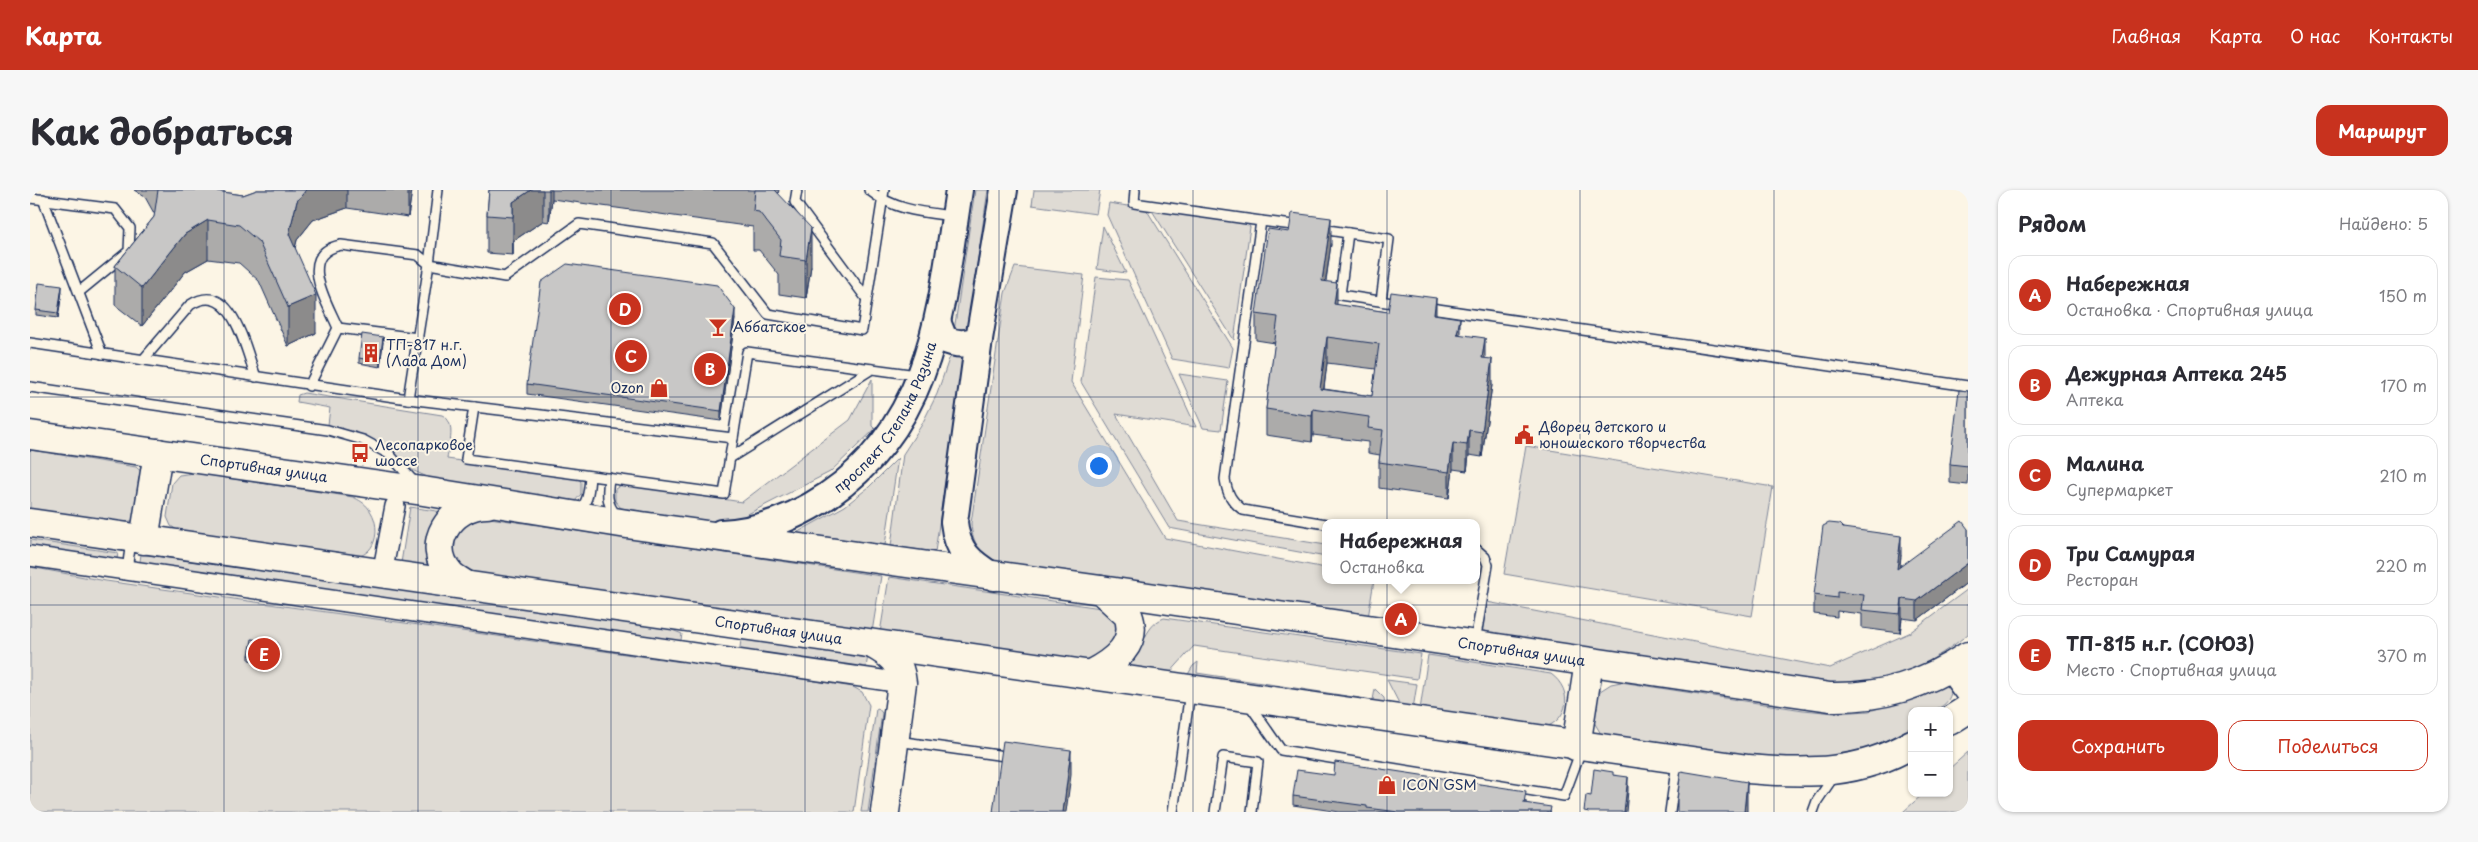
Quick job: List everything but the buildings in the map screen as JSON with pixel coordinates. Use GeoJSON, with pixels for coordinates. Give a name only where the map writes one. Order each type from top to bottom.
{"type":"FeatureCollection","features":[{"type":"Feature","properties":{"kind":"main road","name":"проспект Степана Разина"},"geometry":{"type":"LineString","coordinates":[[691,534],[733,532],[760,528],[791,517],[847,482],[871,461],[888,440],[922,375],[938,324],[959,190]]}},
{"type":"Feature","properties":{"kind":"main road"},"geometry":{"type":"LineString","coordinates":[[994,577],[973,564],[964,554],[955,538],[954,522],[979,339],[1004,190]]}},
{"type":"Feature","properties":{"kind":"main road"},"geometry":{"type":"LineString","coordinates":[[938,324],[944,339],[954,344],[971,343],[979,339]]}},
{"type":"Feature","properties":{"kind":"main road","name":"Спортивная улица"},"geometry":{"type":"LineString","coordinates":[[30,435],[423,491],[691,534],[994,577],[1101,590],[1830,697],[1860,698],[1893,692],[1952,665]]}},
{"type":"Feature","properties":{"kind":"main road"},"geometry":{"type":"LineString","coordinates":[[138,539],[158,453]]}},
{"type":"Feature","properties":{"kind":"main road","name":"Спортивная улица"},"geometry":{"type":"LineString","coordinates":[[467,586],[451,574],[443,561],[440,549],[446,525],[463,509],[476,504],[496,504]]}},
{"type":"Feature","properties":{"kind":"main road","name":"Спортивная улица"},"geometry":{"type":"LineString","coordinates":[[30,523],[944,655],[1091,674],[1677,760],[1784,772],[1838,769],[1870,765],[1908,746]]}},
{"type":"Feature","properties":{"kind":"main road"},"geometry":{"type":"LineString","coordinates":[[1091,674],[1121,655],[1128,644],[1130,631],[1128,615],[1101,590]]}},
{"type":"Feature","properties":{"kind":"main road"},"geometry":{"type":"LineString","coordinates":[[874,645],[895,658],[901,670],[902,683],[885,812]]}},
{"type":"Feature","properties":{"kind":"main road"},"geometry":{"type":"LineString","coordinates":[[902,683],[919,663],[944,655]]}},
{"type":"Feature","properties":{"kind":"main road"},"geometry":{"type":"LineString","coordinates":[[1579,747],[1589,662]]}},
{"type":"Feature","properties":{"kind":"main road"},"geometry":{"type":"LineString","coordinates":[[1952,665],[1968,690]]}},
{"type":"Feature","properties":{"kind":"main road"},"geometry":{"type":"LineString","coordinates":[[1953,718],[1968,709]]}},
{"type":"Feature","properties":{"kind":"street"},"geometry":{"type":"LineString","coordinates":[[382,574],[395,506]]}},
{"type":"Feature","properties":{"kind":"street"},"geometry":{"type":"LineString","coordinates":[[30,556],[902,683]]}},
{"type":"Feature","properties":{"kind":"lane"},"geometry":{"type":"LineString","coordinates":[[408,399],[429,264],[438,190]]}},
{"type":"Feature","properties":{"kind":"lane"},"geometry":{"type":"LineString","coordinates":[[797,190],[795,202],[866,298]]}},
{"type":"Feature","properties":{"kind":"lane"},"geometry":{"type":"LineString","coordinates":[[869,190],[882,201],[901,209],[955,217]]}},
{"type":"Feature","properties":{"kind":"lane"},"geometry":{"type":"LineString","coordinates":[[309,386],[338,328],[317,277],[317,263],[329,247],[341,245],[418,254],[429,264],[505,277],[579,224],[712,243],[768,314],[862,330],[884,190]]}},
{"type":"Feature","properties":{"kind":"lane"},"geometry":{"type":"LineString","coordinates":[[1135,190],[1134,203],[1389,239],[1381,301]]}},
{"type":"Feature","properties":{"kind":"lane"},"geometry":{"type":"LineString","coordinates":[[30,198],[115,209],[130,228],[129,251],[79,292]]}},
{"type":"Feature","properties":{"kind":"lane"},"geometry":{"type":"LineString","coordinates":[[43,199],[102,354]]}},
{"type":"Feature","properties":{"kind":"lane"},"geometry":{"type":"LineString","coordinates":[[1261,221],[1225,479],[1226,490],[1233,503],[1242,510],[1322,523]]}},
{"type":"Feature","properties":{"kind":"lane"},"geometry":{"type":"LineString","coordinates":[[1348,233],[1340,295],[1968,386]]}},
{"type":"Feature","properties":{"kind":"lane"},"geometry":{"type":"LineString","coordinates":[[143,360],[190,305],[198,300],[209,298],[219,301],[230,310],[256,377]]}},
{"type":"Feature","properties":{"kind":"lane"},"geometry":{"type":"LineString","coordinates":[[338,328],[418,338]]}},
{"type":"Feature","properties":{"kind":"lane"},"geometry":{"type":"LineString","coordinates":[[30,343],[309,386],[733,438]]}},
{"type":"Feature","properties":{"kind":"lane"},"geometry":{"type":"LineString","coordinates":[[474,407],[466,459],[724,494],[747,352],[922,375]]}},
{"type":"Feature","properties":{"kind":"lane"},"geometry":{"type":"LineString","coordinates":[[730,458],[872,369]]}},
{"type":"Feature","properties":{"kind":"lane"},"geometry":{"type":"LineString","coordinates":[[30,387],[328,430],[363,440],[389,454],[423,491]]}},
{"type":"Feature","properties":{"kind":"lane"},"geometry":{"type":"LineString","coordinates":[[566,515],[581,509],[587,498],[590,476]]}},
{"type":"Feature","properties":{"kind":"lane"},"geometry":{"type":"LineString","coordinates":[[609,478],[607,495],[609,507],[627,524]]}},
{"type":"Feature","properties":{"kind":"lane"},"geometry":{"type":"LineString","coordinates":[[127,570],[138,539]]}},
{"type":"Feature","properties":{"kind":"lane"},"geometry":{"type":"LineString","coordinates":[[1475,645],[1488,565],[1485,557],[1480,553]]}},
{"type":"Feature","properties":{"kind":"lane"},"geometry":{"type":"LineString","coordinates":[[1172,812],[1191,689]]}},
{"type":"Feature","properties":{"kind":"lane"},"geometry":{"type":"LineString","coordinates":[[1245,697],[1281,750],[1564,796],[1579,747]]}},
{"type":"Feature","properties":{"kind":"lane"},"geometry":{"type":"LineString","coordinates":[[893,741],[1005,756]]}},
{"type":"Feature","properties":{"kind":"lane"},"geometry":{"type":"LineString","coordinates":[[1215,812],[1223,757],[1258,762],[1252,812]]}},
{"type":"Feature","properties":{"kind":"lane"},"geometry":{"type":"LineString","coordinates":[[1670,812],[1677,760]]}},
{"type":"Feature","properties":{"kind":"lane"},"geometry":{"type":"LineString","coordinates":[[1813,812],[1817,801],[1838,769]]}},
{"type":"Feature","properties":{"kind":"shaded area"},"geometry":{"type":"Polygon","coordinates":[[[975,190],[988,190],[967,333],[954,331],[975,190]]]}},
{"type":"Feature","properties":{"kind":"shaded area"},"geometry":{"type":"Polygon","coordinates":[[[1034,190],[1100,190],[1096,214],[1032,205],[1034,190]]]}},
{"type":"Feature","properties":{"kind":"shaded area"},"geometry":{"type":"Polygon","coordinates":[[[1109,203],[1146,209],[1233,348],[1229,368],[1172,359],[1107,215],[1109,203]]]}},
{"type":"Feature","properties":{"kind":"shaded area"},"geometry":{"type":"Polygon","coordinates":[[[1151,209],[1247,223],[1250,227],[1234,340],[1151,209]]]}},
{"type":"Feature","properties":{"kind":"shaded area"},"geometry":{"type":"Polygon","coordinates":[[[1103,226],[1126,273],[1097,269],[1103,226]]]}},
{"type":"Feature","properties":{"kind":"shaded area"},"geometry":{"type":"Polygon","coordinates":[[[1015,267],[1084,275],[1071,382],[1165,538],[1322,567],[1322,584],[1373,584],[1368,618],[999,564],[982,553],[973,537],[971,523],[1005,293],[1015,267]]]}},
{"type":"Feature","properties":{"kind":"shaded area"},"geometry":{"type":"Polygon","coordinates":[[[1096,277],[1128,280],[1196,427],[1116,414],[1178,521],[1322,544],[1322,556],[1169,528],[1081,382],[1096,277]]]}},
{"type":"Feature","properties":{"kind":"shaded area"},"geometry":{"type":"Polygon","coordinates":[[[953,355],[960,356],[963,362],[935,552],[891,546],[903,454],[921,426],[937,394],[949,359],[953,355]]]}},
{"type":"Feature","properties":{"kind":"shaded area"},"geometry":{"type":"Polygon","coordinates":[[[1179,374],[1228,381],[1221,430],[1203,428],[1179,374]]]}},
{"type":"Feature","properties":{"kind":"shaded area"},"geometry":{"type":"Polygon","coordinates":[[[872,379],[872,426],[875,429],[830,472],[738,519],[714,522],[621,508],[615,501],[615,489],[623,484],[742,502],[850,420],[872,379]]]}},
{"type":"Feature","properties":{"kind":"shaded area"},"geometry":{"type":"Polygon","coordinates":[[[304,393],[442,415],[447,418],[451,428],[447,459],[578,477],[581,482],[581,494],[575,501],[438,482],[412,470],[389,451],[360,434],[328,425],[330,408],[297,402],[298,395],[304,393]]]}},
{"type":"Feature","properties":{"kind":"shaded area"},"geometry":{"type":"Polygon","coordinates":[[[1526,446],[1773,487],[1752,616],[1504,574],[1526,446]]]}},
{"type":"Feature","properties":{"kind":"shaded area"},"geometry":{"type":"Polygon","coordinates":[[[30,450],[136,467],[144,474],[136,520],[120,523],[30,509],[30,450]]]}},
{"type":"Feature","properties":{"kind":"shaded area"},"geometry":{"type":"Polygon","coordinates":[[[898,458],[885,545],[811,535],[810,539],[789,537],[845,506],[869,487],[898,458]]]}},
{"type":"Feature","properties":{"kind":"shaded area"},"geometry":{"type":"Polygon","coordinates":[[[195,473],[353,497],[366,505],[373,515],[376,530],[373,544],[369,550],[356,557],[177,530],[171,526],[167,517],[172,483],[179,475],[195,473]]]}},
{"type":"Feature","properties":{"kind":"shaded area"},"geometry":{"type":"Polygon","coordinates":[[[410,507],[443,512],[432,567],[401,563],[410,507]]]}},
{"type":"Feature","properties":{"kind":"shaded area"},"geometry":{"type":"Polygon","coordinates":[[[483,517],[881,576],[872,632],[478,576],[459,564],[455,557],[454,544],[455,537],[462,525],[470,520],[483,517]]]}},
{"type":"Feature","properties":{"kind":"shaded area"},"geometry":{"type":"Polygon","coordinates":[[[30,540],[118,553],[116,565],[30,552],[30,540]]]}},
{"type":"Feature","properties":{"kind":"shaded area"},"geometry":{"type":"Polygon","coordinates":[[[141,554],[270,572],[283,571],[660,625],[682,634],[680,646],[139,569],[141,554]]]}},
{"type":"Feature","properties":{"kind":"shaded area"},"geometry":{"type":"Polygon","coordinates":[[[30,567],[106,581],[682,662],[682,660],[853,687],[862,692],[869,705],[854,812],[30,812],[30,567]]]}},
{"type":"Feature","properties":{"kind":"shaded area"},"geometry":{"type":"Polygon","coordinates":[[[889,577],[1101,608],[1115,618],[1120,634],[1092,663],[880,633],[889,577]]]}},
{"type":"Feature","properties":{"kind":"shaded area"},"geometry":{"type":"Polygon","coordinates":[[[1968,589],[1968,634],[1937,657],[1900,676],[1865,684],[1834,686],[1483,635],[1482,631],[1487,602],[1830,668],[1909,633],[1968,589]]]}},
{"type":"Feature","properties":{"kind":"shaded area"},"geometry":{"type":"Polygon","coordinates":[[[1164,618],[1421,654],[1417,679],[1194,646],[1168,675],[1127,669],[1137,655],[1147,633],[1157,622],[1164,618]]]}},
{"type":"Feature","properties":{"kind":"shaded area"},"geometry":{"type":"Polygon","coordinates":[[[762,639],[868,655],[865,674],[739,655],[741,640],[762,639]]]}},
{"type":"Feature","properties":{"kind":"shaded area"},"geometry":{"type":"Polygon","coordinates":[[[1428,655],[1551,674],[1563,688],[1565,704],[1563,712],[1552,724],[1543,728],[1420,710],[1428,655]]]}},
{"type":"Feature","properties":{"kind":"shaded area"},"geometry":{"type":"Polygon","coordinates":[[[1198,662],[1197,673],[1373,700],[1375,689],[1384,698],[1385,705],[1187,676],[1198,662]]]}},
{"type":"Feature","properties":{"kind":"shaded area"},"geometry":{"type":"Polygon","coordinates":[[[1387,680],[1417,684],[1413,709],[1401,707],[1387,680]]]}},
{"type":"Feature","properties":{"kind":"shaded area"},"geometry":{"type":"Polygon","coordinates":[[[1621,682],[1803,710],[1835,713],[1869,711],[1897,703],[1942,684],[1947,686],[1951,693],[1949,699],[1940,707],[1908,707],[1908,729],[1863,752],[1803,762],[1609,738],[1601,734],[1591,717],[1597,693],[1611,684],[1621,682]]]}},
{"type":"Feature","properties":{"kind":"shaded area"},"geometry":{"type":"Polygon","coordinates":[[[878,708],[882,713],[868,812],[861,812],[876,709],[878,708]]]}},
{"type":"Feature","properties":{"kind":"shaded area"},"geometry":{"type":"Polygon","coordinates":[[[1968,752],[1968,812],[1903,812],[1920,797],[1953,797],[1953,765],[1968,752]]]}},
{"type":"Feature","properties":{"kind":"place","name":"Три Самурая"},"geometry":{"type":"Point","coordinates":[625,309]}},
{"type":"Feature","properties":{"kind":"place","name":"Аббатское"},"geometry":{"type":"Point","coordinates":[718,327]}},
{"type":"Feature","properties":{"kind":"place","name":"ТП-817 н.г. (Лада Дом)"},"geometry":{"type":"Point","coordinates":[371,353]}},
{"type":"Feature","properties":{"kind":"place","name":"Малина"},"geometry":{"type":"Point","coordinates":[631,356]}},
{"type":"Feature","properties":{"kind":"place","name":"Дежурная Аптека 245"},"geometry":{"type":"Point","coordinates":[710,369]}},
{"type":"Feature","properties":{"kind":"place","name":"Ozon"},"geometry":{"type":"Point","coordinates":[659,388]}},
{"type":"Feature","properties":{"kind":"place","name":"Дворец детского и юношеского творчества"},"geometry":{"type":"Point","coordinates":[1524,435]}},
{"type":"Feature","properties":{"kind":"place","name":"Лесопарковое шоссе"},"geometry":{"type":"Point","coordinates":[360,453]}},
{"type":"Feature","properties":{"kind":"place","name":"Набережная"},"geometry":{"type":"Point","coordinates":[1401,619]}},
{"type":"Feature","properties":{"kind":"place","name":"ТП-815 н.г. (СОЮЗ)"},"geometry":{"type":"Point","coordinates":[264,654]}},
{"type":"Feature","properties":{"kind":"place","name":"ICON GSM"},"geometry":{"type":"Point","coordinates":[1387,785]}}]}
